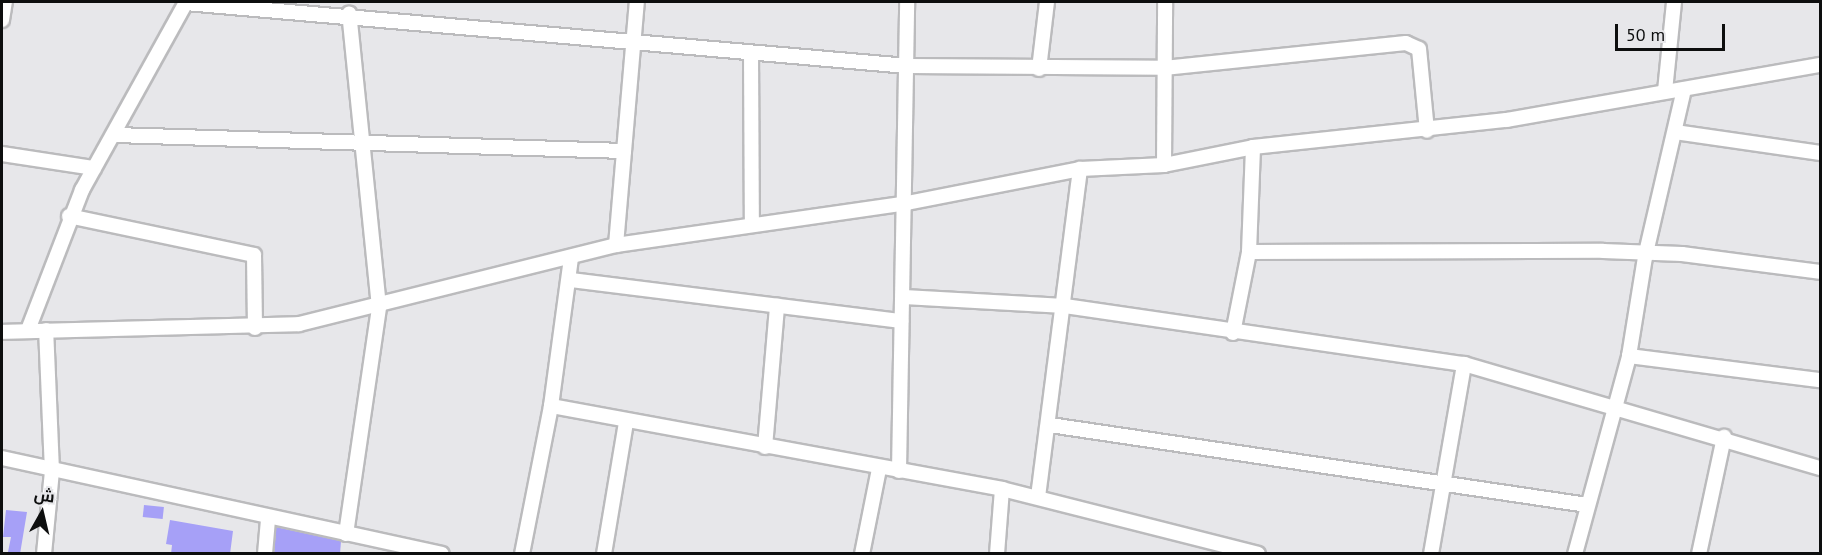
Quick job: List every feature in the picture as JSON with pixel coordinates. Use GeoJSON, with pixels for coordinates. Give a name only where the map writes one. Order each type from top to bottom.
{"type":"FeatureCollection","features":[{"type":"Feature","properties":{"kind":"street"},"geometry":{"type":"LineString","coordinates":[[2,20],[5,2]]}},
{"type":"Feature","properties":{"kind":"street"},"geometry":{"type":"LineString","coordinates":[[28,330],[69,216],[186,2],[349,14],[633,45],[908,66],[1039,69],[1164,68],[1406,44],[1419,50],[1427,131]]}},
{"type":"Feature","properties":{"kind":"street"},"geometry":{"type":"LineString","coordinates":[[616,246],[637,2]]}},
{"type":"Feature","properties":{"kind":"street"},"geometry":{"type":"LineString","coordinates":[[900,471],[901,321],[907,203],[907,2]]}},
{"type":"Feature","properties":{"kind":"street"},"geometry":{"type":"LineString","coordinates":[[1039,69],[1047,2]]}},
{"type":"Feature","properties":{"kind":"street"},"geometry":{"type":"LineString","coordinates":[[1164,165],[1165,2]]}},
{"type":"Feature","properties":{"kind":"street"},"geometry":{"type":"LineString","coordinates":[[1665,91],[1674,2]]}},
{"type":"Feature","properties":{"kind":"street"},"geometry":{"type":"LineString","coordinates":[[346,534],[379,307],[349,14]]}},
{"type":"Feature","properties":{"kind":"street"},"geometry":{"type":"LineString","coordinates":[[752,53],[752,223]]}},
{"type":"Feature","properties":{"kind":"street"},"geometry":{"type":"LineString","coordinates":[[2,332],[255,328],[379,307],[616,246],[752,223],[907,203],[1080,169],[1164,165],[1253,147],[1427,131],[1821,65]]}},
{"type":"Feature","properties":{"kind":"street"},"geometry":{"type":"LineString","coordinates":[[1575,554],[1629,356],[1645,257],[1676,132],[1684,89]]}},
{"type":"Feature","properties":{"kind":"street"},"geometry":{"type":"LineString","coordinates":[[1676,132],[1821,153]]}},
{"type":"Feature","properties":{"kind":"street"},"geometry":{"type":"LineString","coordinates":[[115,135],[363,145],[624,151]]}},
{"type":"Feature","properties":{"kind":"street"},"geometry":{"type":"LineString","coordinates":[[1233,333],[1249,252],[1253,147]]}},
{"type":"Feature","properties":{"kind":"street"},"geometry":{"type":"LineString","coordinates":[[2,154],[94,168]]}},
{"type":"Feature","properties":{"kind":"street"},"geometry":{"type":"LineString","coordinates":[[1038,497],[1050,425],[1080,169]]}},
{"type":"Feature","properties":{"kind":"street"},"geometry":{"type":"LineString","coordinates":[[69,216],[254,255],[255,328]]}},
{"type":"Feature","properties":{"kind":"street"},"geometry":{"type":"LineString","coordinates":[[1249,252],[1603,251],[1645,257],[1682,254],[1821,272]]}},
{"type":"Feature","properties":{"kind":"street"},"geometry":{"type":"LineString","coordinates":[[522,554],[551,406],[571,280],[571,259]]}},
{"type":"Feature","properties":{"kind":"street"},"geometry":{"type":"LineString","coordinates":[[571,280],[901,321]]}},
{"type":"Feature","properties":{"kind":"street"},"geometry":{"type":"LineString","coordinates":[[904,297],[1065,306],[1233,333],[1464,364],[1724,437],[1821,468]]}},
{"type":"Feature","properties":{"kind":"street"},"geometry":{"type":"LineString","coordinates":[[765,447],[777,306]]}},
{"type":"Feature","properties":{"kind":"street"},"geometry":{"type":"LineString","coordinates":[[44,554],[52,471],[46,330]]}},
{"type":"Feature","properties":{"kind":"street"},"geometry":{"type":"LineString","coordinates":[[1629,356],[1821,380]]}},
{"type":"Feature","properties":{"kind":"street"},"geometry":{"type":"LineString","coordinates":[[1431,554],[1464,364]]}},
{"type":"Feature","properties":{"kind":"street"},"geometry":{"type":"LineString","coordinates":[[551,406],[626,423],[1002,489],[1258,554]]}},
{"type":"Feature","properties":{"kind":"street"},"geometry":{"type":"LineString","coordinates":[[604,554],[626,423]]}},
{"type":"Feature","properties":{"kind":"street"},"geometry":{"type":"LineString","coordinates":[[1050,425],[1587,505]]}},
{"type":"Feature","properties":{"kind":"street"},"geometry":{"type":"LineString","coordinates":[[1699,554],[1724,437]]}},
{"type":"Feature","properties":{"kind":"street"},"geometry":{"type":"LineString","coordinates":[[2,458],[268,519],[346,534],[370,547],[442,554]]}},
{"type":"Feature","properties":{"kind":"street"},"geometry":{"type":"LineString","coordinates":[[861,554],[879,469]]}},
{"type":"Feature","properties":{"kind":"street"},"geometry":{"type":"LineString","coordinates":[[997,554],[1002,489]]}},
{"type":"Feature","properties":{"kind":"street"},"geometry":{"type":"LineString","coordinates":[[265,554],[268,519]]}},
{"type":"Feature","properties":{"kind":"building"},"geometry":{"type":"Polygon","coordinates":[[[144,505],[164,507],[163,519],[143,517],[144,505]]]}},
{"type":"Feature","properties":{"kind":"building"},"geometry":{"type":"Polygon","coordinates":[[[6,510],[27,512],[20,554],[8,552],[11,537],[3,537],[6,510]]]}},
{"type":"Feature","properties":{"kind":"building"},"geometry":{"type":"Polygon","coordinates":[[[170,520],[233,531],[230,554],[171,554],[172,545],[166,544],[170,520]]]}},
{"type":"Feature","properties":{"kind":"building"},"geometry":{"type":"Polygon","coordinates":[[[276,527],[341,541],[340,554],[274,554],[276,527]]]}}]}
